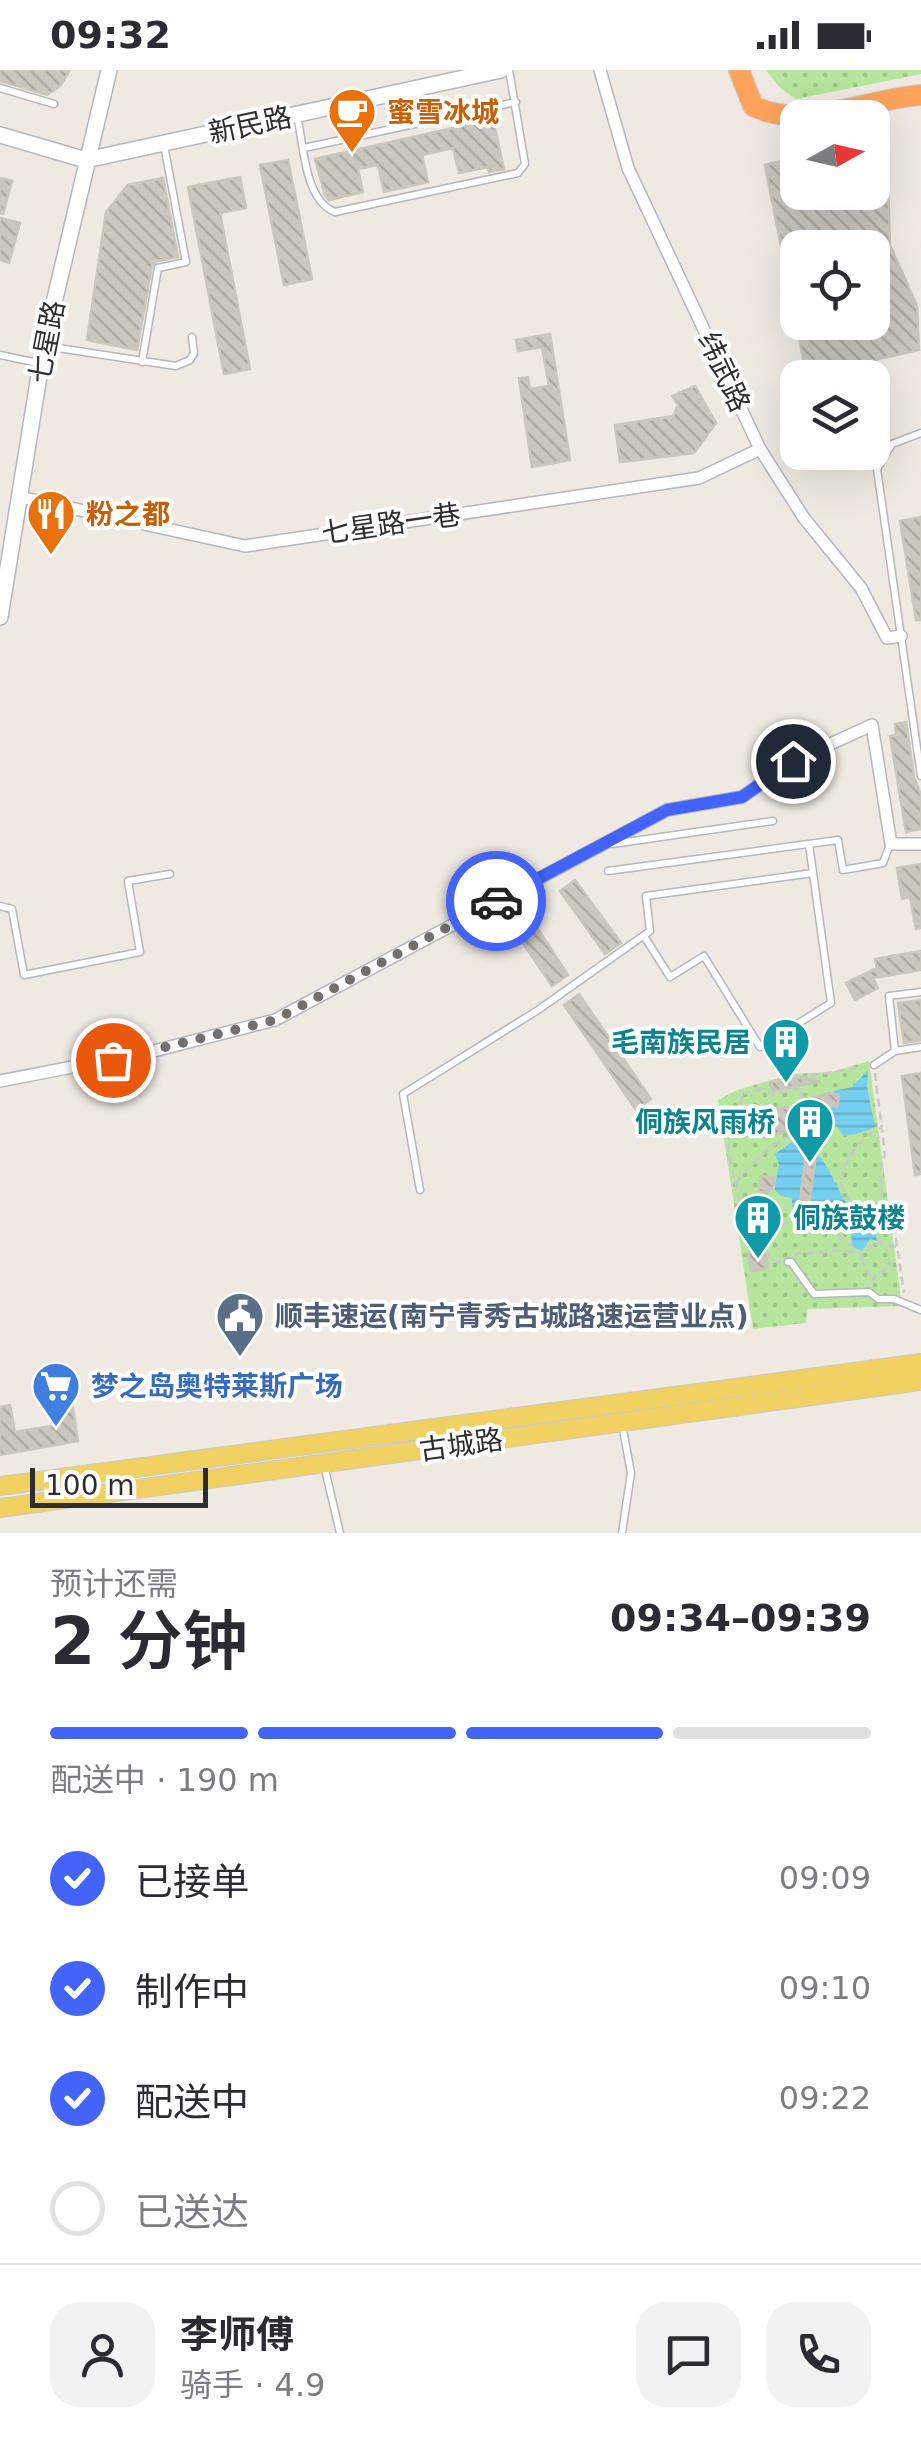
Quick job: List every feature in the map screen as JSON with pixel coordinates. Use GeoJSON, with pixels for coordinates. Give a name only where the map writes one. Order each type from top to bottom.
{"type":"FeatureCollection","features":[{"type":"Feature","properties":{"kind":"highway"},"geometry":{"type":"LineString","coordinates":[[739,70],[753,106],[770,114],[805,114],[919,94]]}},
{"type":"Feature","properties":{"kind":"main road","name":"七星路"},"geometry":{"type":"LineString","coordinates":[[0,617],[4,569],[20,498],[44,346],[109,70]]}},
{"type":"Feature","properties":{"kind":"main road","name":"新民路"},"geometry":{"type":"LineString","coordinates":[[0,135],[86,160],[502,70]]}},
{"type":"Feature","properties":{"kind":"main road","name":"古城路"},"geometry":{"type":"LineString","coordinates":[[0,1486],[921,1362]]}},
{"type":"Feature","properties":{"kind":"main road","name":"古城路"},"geometry":{"type":"LineString","coordinates":[[0,1508],[921,1381]]}},
{"type":"Feature","properties":{"kind":"street","name":"纬武路"},"geometry":{"type":"LineString","coordinates":[[600,70],[628,168],[760,449],[804,518],[861,588],[888,638],[901,636]]}},
{"type":"Feature","properties":{"kind":"street","name":"七星路一巷"},"geometry":{"type":"LineString","coordinates":[[20,498],[245,546],[699,478],[760,449]]}},
{"type":"Feature","properties":{"kind":"street"},"geometry":{"type":"LineString","coordinates":[[0,1081],[150,1052],[275,1020],[667,810],[742,797],[793,761],[872,725],[890,844],[921,844]]}},
{"type":"Feature","properties":{"kind":"lane"},"geometry":{"type":"LineString","coordinates":[[297,114],[314,193],[324,208],[335,212],[518,173],[525,164],[509,70]]}},
{"type":"Feature","properties":{"kind":"lane"},"geometry":{"type":"LineString","coordinates":[[0,88],[54,104]]}},
{"type":"Feature","properties":{"kind":"lane"},"geometry":{"type":"LineString","coordinates":[[304,148],[516,102]]}},
{"type":"Feature","properties":{"kind":"lane"},"geometry":{"type":"LineString","coordinates":[[142,362],[158,268],[186,262],[164,144]]}},
{"type":"Feature","properties":{"kind":"lane"},"geometry":{"type":"LineString","coordinates":[[44,346],[142,362],[183,364],[194,353],[192,337]]}},
{"type":"Feature","properties":{"kind":"lane"},"geometry":{"type":"LineString","coordinates":[[0,355],[42,364]]}},
{"type":"Feature","properties":{"kind":"lane"},"geometry":{"type":"LineString","coordinates":[[921,433],[892,444],[876,469],[921,776]]}},
{"type":"Feature","properties":{"kind":"lane"},"geometry":{"type":"LineString","coordinates":[[601,846],[774,821]]}},
{"type":"Feature","properties":{"kind":"lane"},"geometry":{"type":"LineString","coordinates":[[608,872],[838,840],[843,870],[883,863],[890,844]]}},
{"type":"Feature","properties":{"kind":"lane"},"geometry":{"type":"LineString","coordinates":[[644,936],[670,977],[704,956],[760,1047],[832,1003],[810,844]]}},
{"type":"Feature","properties":{"kind":"lane"},"geometry":{"type":"LineString","coordinates":[[420,1190],[403,1094],[538,1010],[644,936],[650,931],[646,896],[813,873]]}},
{"type":"Feature","properties":{"kind":"lane"},"geometry":{"type":"LineString","coordinates":[[0,906],[12,909],[24,974],[62,967],[140,952],[128,881],[170,874]]}},
{"type":"Feature","properties":{"kind":"lane"},"geometry":{"type":"LineString","coordinates":[[895,1051],[889,996],[921,992]]}},
{"type":"Feature","properties":{"kind":"lane"},"geometry":{"type":"LineString","coordinates":[[874,1065],[895,1051],[921,1047]]}},
{"type":"Feature","properties":{"kind":"lane"},"geometry":{"type":"LineString","coordinates":[[789,1262],[814,1294],[869,1292],[921,1310]]}},
{"type":"Feature","properties":{"kind":"lane"},"geometry":{"type":"LineString","coordinates":[[622,1422],[631,1473],[622,1533]]}},
{"type":"Feature","properties":{"kind":"lane"},"geometry":{"type":"LineString","coordinates":[[324,1464],[340,1533]]}},
{"type":"Feature","properties":{"kind":"path"},"geometry":{"type":"LineString","coordinates":[[735,1184],[757,1156],[800,1132],[798,1104],[805,1077],[874,1065],[886,1156],[880,1164],[886,1212],[893,1219],[905,1302]]}},
{"type":"Feature","properties":{"kind":"path"},"geometry":{"type":"LineString","coordinates":[[801,1088],[772,1095],[763,1089],[742,1094],[726,1130],[742,1216],[768,1249],[769,1260],[789,1262],[798,1253],[818,1250],[857,1253]]}},
{"type":"Feature","properties":{"kind":"path"},"geometry":{"type":"LineString","coordinates":[[873,1277],[890,1267],[883,1245],[879,1233],[847,1200],[842,1183],[849,1157],[872,1130],[882,1127]]}},
{"type":"Feature","properties":{"kind":"path"},"geometry":{"type":"LineString","coordinates":[[808,1210],[862,1256],[864,1268],[873,1277],[874,1296]]}},
{"type":"Feature","properties":{"kind":"path"},"geometry":{"type":"LineString","coordinates":[[760,1239],[790,1220],[807,1225],[814,1214]]}},
{"type":"Feature","properties":{"kind":"path"},"geometry":{"type":"LineString","coordinates":[[862,1256],[873,1244],[897,1247]]}},
{"type":"Feature","properties":{"kind":"green space"},"geometry":{"type":"Polygon","coordinates":[[[766,70],[921,70],[921,74],[796,99],[780,88],[766,70]]]}},
{"type":"Feature","properties":{"kind":"green space"},"geometry":{"type":"Polygon","coordinates":[[[869,1061],[902,1306],[807,1309],[806,1323],[753,1329],[718,1100],[737,1090],[793,1074],[831,1072],[869,1061]]]}},
{"type":"Feature","properties":{"kind":"water"},"geometry":{"type":"Polygon","coordinates":[[[868,1070],[875,1127],[843,1135],[830,1117],[834,1091],[852,1087],[868,1070]]]}},
{"type":"Feature","properties":{"kind":"water"},"geometry":{"type":"Polygon","coordinates":[[[792,1142],[803,1144],[820,1157],[848,1205],[876,1234],[877,1241],[870,1239],[862,1251],[853,1247],[845,1225],[833,1222],[821,1207],[808,1204],[799,1210],[792,1207],[792,1198],[781,1196],[774,1189],[779,1165],[775,1154],[792,1142]]]}},
{"type":"Feature","properties":{"kind":"building"},"geometry":{"type":"Polygon","coordinates":[[[0,70],[70,70],[60,86],[47,95],[0,81],[0,70]]]}},
{"type":"Feature","properties":{"kind":"building"},"geometry":{"type":"Polygon","coordinates":[[[493,119],[504,169],[489,172],[488,167],[459,173],[453,148],[422,155],[428,182],[384,192],[378,165],[358,169],[363,192],[329,200],[325,195],[315,159],[493,119]]]}},
{"type":"Feature","properties":{"kind":"building"},"geometry":{"type":"Polygon","coordinates":[[[288,160],[312,279],[284,285],[260,165],[288,160]]]}},
{"type":"Feature","properties":{"kind":"building"},"geometry":{"type":"Polygon","coordinates":[[[780,161],[780,210],[889,210],[890,230],[780,230],[780,241],[765,165],[780,161]]]}},
{"type":"Feature","properties":{"kind":"building"},"geometry":{"type":"Polygon","coordinates":[[[240,177],[246,208],[220,213],[250,369],[224,374],[188,187],[240,177]]]}},
{"type":"Feature","properties":{"kind":"building"},"geometry":{"type":"Polygon","coordinates":[[[0,178],[12,181],[3,214],[0,213],[0,178]]]}},
{"type":"Feature","properties":{"kind":"building"},"geometry":{"type":"Polygon","coordinates":[[[163,178],[178,257],[157,261],[152,266],[137,350],[87,340],[106,212],[128,185],[163,178]]]}},
{"type":"Feature","properties":{"kind":"building"},"geometry":{"type":"Polygon","coordinates":[[[0,218],[20,223],[9,263],[0,260],[0,218]]]}},
{"type":"Feature","properties":{"kind":"building"},"geometry":{"type":"Polygon","coordinates":[[[890,245],[917,306],[919,350],[877,360],[803,360],[799,340],[890,340],[890,245]]]}},
{"type":"Feature","properties":{"kind":"building"},"geometry":{"type":"Polygon","coordinates":[[[550,334],[570,460],[532,467],[519,378],[528,377],[530,389],[549,386],[542,347],[518,351],[516,340],[550,334]]]}},
{"type":"Feature","properties":{"kind":"building"},"geometry":{"type":"Polygon","coordinates":[[[695,386],[716,423],[694,453],[620,462],[615,425],[673,416],[678,405],[672,396],[695,386]]]}},
{"type":"Feature","properties":{"kind":"building"},"geometry":{"type":"Polygon","coordinates":[[[921,517],[921,620],[916,620],[900,521],[921,517]]]}},
{"type":"Feature","properties":{"kind":"building"},"geometry":{"type":"Polygon","coordinates":[[[906,722],[914,777],[921,795],[921,829],[906,832],[890,736],[896,735],[895,724],[906,722]]]}},
{"type":"Feature","properties":{"kind":"building"},"geometry":{"type":"Polygon","coordinates":[[[921,864],[921,928],[916,929],[910,897],[902,899],[897,868],[921,864]]]}},
{"type":"Feature","properties":{"kind":"building"},"geometry":{"type":"Polygon","coordinates":[[[575,880],[621,943],[605,954],[560,891],[575,880]]]}},
{"type":"Feature","properties":{"kind":"building"},"geometry":{"type":"Polygon","coordinates":[[[523,906],[568,975],[552,986],[506,918],[523,906]]]}},
{"type":"Feature","properties":{"kind":"building"},"geometry":{"type":"Polygon","coordinates":[[[921,951],[921,970],[873,978],[878,988],[855,1000],[846,983],[877,968],[875,959],[921,951]]]}},
{"type":"Feature","properties":{"kind":"building"},"geometry":{"type":"Polygon","coordinates":[[[579,994],[651,1099],[636,1110],[564,1005],[579,994]]]}},
{"type":"Feature","properties":{"kind":"building"},"geometry":{"type":"Polygon","coordinates":[[[921,1000],[921,1040],[904,1043],[898,1003],[921,1000]]]}},
{"type":"Feature","properties":{"kind":"building"},"geometry":{"type":"Polygon","coordinates":[[[921,1073],[921,1174],[915,1175],[902,1076],[921,1073]]]}},
{"type":"Feature","properties":{"kind":"building"},"geometry":{"type":"Polygon","coordinates":[[[790,1076],[820,1081],[773,1091],[770,1083],[790,1076]]]}},
{"type":"Feature","properties":{"kind":"building","name":"侗族风雨桥"},"geometry":{"type":"Polygon","coordinates":[[[829,1093],[839,1095],[837,1107],[829,1105],[828,1118],[821,1117],[808,1214],[798,1213],[814,1098],[829,1093]]]}},
{"type":"Feature","properties":{"kind":"building"},"geometry":{"type":"Polygon","coordinates":[[[787,1107],[794,1128],[765,1138],[763,1132],[749,1136],[744,1121],[787,1107]]]}},
{"type":"Feature","properties":{"kind":"building"},"geometry":{"type":"Polygon","coordinates":[[[761,1176],[775,1178],[769,1193],[759,1192],[761,1176]]]}},
{"type":"Feature","properties":{"kind":"building","name":"侗族鼓楼"},"geometry":{"type":"Polygon","coordinates":[[[765,1249],[768,1268],[751,1271],[748,1252],[765,1249]]]}},
{"type":"Feature","properties":{"kind":"building","name":"梦之岛奥特莱斯广场"},"geometry":{"type":"Polygon","coordinates":[[[71,1395],[78,1441],[0,1455],[0,1407],[10,1405],[15,1432],[58,1425],[54,1398],[71,1395]]]}},
{"type":"Feature","properties":{"kind":"way so far"},"geometry":{"type":"LineString","coordinates":[[113,1060],[275,1020],[496,901]]}},
{"type":"Feature","properties":{"kind":"place","name":"蜜雪冰城"},"geometry":{"type":"Point","coordinates":[352,154]}},
{"type":"Feature","properties":{"kind":"place","name":"粉之都"},"geometry":{"type":"Point","coordinates":[51,556]}},
{"type":"Feature","properties":{"kind":"place","name":"毛南族民居"},"geometry":{"type":"Point","coordinates":[786,1084]}},
{"type":"Feature","properties":{"kind":"place","name":"侗族风雨桥"},"geometry":{"type":"Point","coordinates":[810,1164]}},
{"type":"Feature","properties":{"kind":"place","name":"侗族鼓楼"},"geometry":{"type":"Point","coordinates":[758,1260]}},
{"type":"Feature","properties":{"kind":"place","name":"顺丰速运(南宁青秀古城路速运营业点)"},"geometry":{"type":"Point","coordinates":[240,1358]}},
{"type":"Feature","properties":{"kind":"place","name":"梦之岛奥特莱斯广场"},"geometry":{"type":"Point","coordinates":[56,1428]}},
{"type":"Feature","properties":{"kind":"route"},"geometry":{"type":"LineString","coordinates":[[496,901],[667,810],[742,797],[793,761]]}}]}
